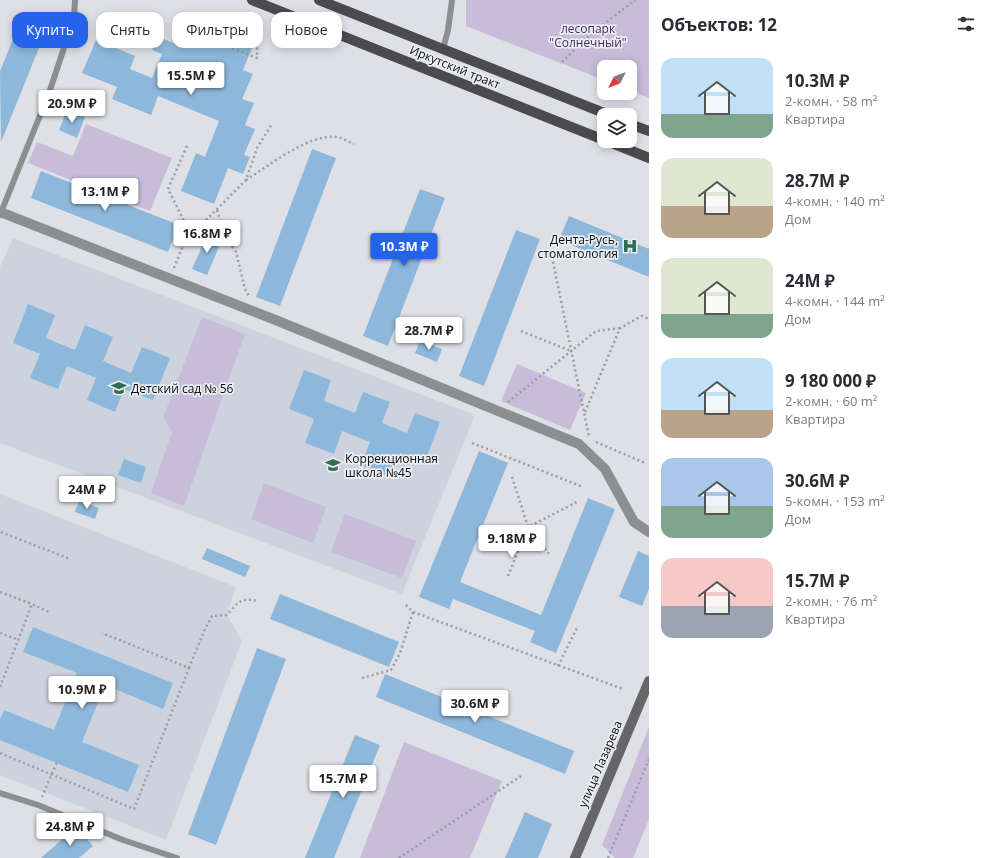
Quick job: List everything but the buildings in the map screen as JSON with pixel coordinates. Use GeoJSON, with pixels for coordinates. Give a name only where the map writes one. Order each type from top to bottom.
{"type":"FeatureCollection","features":[{"type":"Feature","properties":{"kind":"main road","name":"Иркутский тракт"},"geometry":{"type":"LineString","coordinates":[[252,0],[597,137]]}},
{"type":"Feature","properties":{"kind":"main road","name":"Иркутский тракт"},"geometry":{"type":"LineString","coordinates":[[321,0],[597,110]]}},
{"type":"Feature","properties":{"kind":"main road"},"geometry":{"type":"LineString","coordinates":[[637,127],[649,131]]}},
{"type":"Feature","properties":{"kind":"main road"},"geometry":{"type":"LineString","coordinates":[[624,148],[649,158]]}},
{"type":"Feature","properties":{"kind":"street"},"geometry":{"type":"LineString","coordinates":[[0,213],[260,313],[579,444],[605,469],[634,522],[649,532]]}},
{"type":"Feature","properties":{"kind":"street","name":"улица Лазарева"},"geometry":{"type":"LineString","coordinates":[[575,858],[649,681]]}},
{"type":"Feature","properties":{"kind":"lane"},"geometry":{"type":"LineString","coordinates":[[0,213],[49,93],[74,18],[75,0]]}},
{"type":"Feature","properties":{"kind":"lane"},"geometry":{"type":"LineString","coordinates":[[443,49],[448,30],[452,0]]}},
{"type":"Feature","properties":{"kind":"lane"},"geometry":{"type":"LineString","coordinates":[[0,793],[38,805],[123,840],[177,858]]}},
{"type":"Feature","properties":{"kind":"path"},"geometry":{"type":"LineString","coordinates":[[562,62],[592,33],[635,0]]}},
{"type":"Feature","properties":{"kind":"path"},"geometry":{"type":"LineString","coordinates":[[232,48],[257,58],[257,48]]}},
{"type":"Feature","properties":{"kind":"path"},"geometry":{"type":"LineString","coordinates":[[246,180],[258,148],[272,124]]}},
{"type":"Feature","properties":{"kind":"path"},"geometry":{"type":"LineString","coordinates":[[170,279],[189,231],[207,219],[246,180],[301,145],[312,141],[337,137],[354,144]]}},
{"type":"Feature","properties":{"kind":"path"},"geometry":{"type":"LineString","coordinates":[[186,146],[168,189],[189,231]]}},
{"type":"Feature","properties":{"kind":"path"},"geometry":{"type":"LineString","coordinates":[[217,209],[226,239],[236,252],[244,289],[260,313]]}},
{"type":"Feature","properties":{"kind":"path"},"geometry":{"type":"LineString","coordinates":[[551,252],[590,439],[645,463]]}},
{"type":"Feature","properties":{"kind":"path"},"geometry":{"type":"LineString","coordinates":[[498,410],[596,331],[620,328],[642,316],[649,319]]}},
{"type":"Feature","properties":{"kind":"path"},"geometry":{"type":"LineString","coordinates":[[584,413],[620,328]]}},
{"type":"Feature","properties":{"kind":"path"},"geometry":{"type":"LineString","coordinates":[[521,331],[572,351]]}},
{"type":"Feature","properties":{"kind":"path"},"geometry":{"type":"LineString","coordinates":[[472,443],[583,487]]}},
{"type":"Feature","properties":{"kind":"path"},"geometry":{"type":"LineString","coordinates":[[512,476],[528,527],[550,555]]}},
{"type":"Feature","properties":{"kind":"path"},"geometry":{"type":"LineString","coordinates":[[487,538],[528,527],[577,502]]}},
{"type":"Feature","properties":{"kind":"path"},"geometry":{"type":"LineString","coordinates":[[508,576],[528,527]]}},
{"type":"Feature","properties":{"kind":"path"},"geometry":{"type":"LineString","coordinates":[[0,533],[70,559]]}},
{"type":"Feature","properties":{"kind":"path"},"geometry":{"type":"LineString","coordinates":[[0,592],[49,612]]}},
{"type":"Feature","properties":{"kind":"path"},"geometry":{"type":"LineString","coordinates":[[0,753],[51,776],[134,809],[189,668],[212,616],[227,615],[237,603],[247,599],[258,601]]}},
{"type":"Feature","properties":{"kind":"path"},"geometry":{"type":"LineString","coordinates":[[0,687],[1,680],[19,640],[32,604]]}},
{"type":"Feature","properties":{"kind":"path"},"geometry":{"type":"LineString","coordinates":[[406,605],[413,612],[623,689]]}},
{"type":"Feature","properties":{"kind":"path"},"geometry":{"type":"LineString","coordinates":[[362,678],[392,670],[400,653],[413,612]]}},
{"type":"Feature","properties":{"kind":"path"},"geometry":{"type":"LineString","coordinates":[[558,666],[577,628]]}},
{"type":"Feature","properties":{"kind":"path"},"geometry":{"type":"LineString","coordinates":[[0,633],[19,640]]}},
{"type":"Feature","properties":{"kind":"path"},"geometry":{"type":"LineString","coordinates":[[102,633],[189,668]]}},
{"type":"Feature","properties":{"kind":"path"},"geometry":{"type":"LineString","coordinates":[[608,858],[649,759]]}},
{"type":"Feature","properties":{"kind":"path"},"geometry":{"type":"LineString","coordinates":[[38,805],[57,762]]}},
{"type":"Feature","properties":{"kind":"path"},"geometry":{"type":"LineString","coordinates":[[399,858],[521,776]]}},
{"type":"Feature","properties":{"kind":"shaded area"},"geometry":{"type":"Polygon","coordinates":[[[13,238],[475,415],[402,594],[0,443],[0,267],[13,238]]]}},
{"type":"Feature","properties":{"kind":"shaded area"},"geometry":{"type":"Polygon","coordinates":[[[0,494],[236,587],[227,615],[242,641],[166,840],[0,775],[0,494]]]}},
{"type":"Feature","properties":{"kind":"green space","name":"лесопарк \"Солнечный\""},"geometry":{"type":"Polygon","coordinates":[[[466,0],[649,0],[649,98],[637,93],[637,60],[597,60],[597,77],[466,26],[466,0]]]}},
{"type":"Feature","properties":{"kind":"green space"},"geometry":{"type":"Polygon","coordinates":[[[86,124],[172,158],[150,211],[28,163],[37,142],[73,156],[86,124]]]}},
{"type":"Feature","properties":{"kind":"green space"},"geometry":{"type":"Polygon","coordinates":[[[202,317],[245,334],[184,506],[151,493],[172,432],[163,418],[202,317]]]}},
{"type":"Feature","properties":{"kind":"green space"},"geometry":{"type":"Polygon","coordinates":[[[517,364],[586,393],[570,430],[501,401],[517,364]]]}},
{"type":"Feature","properties":{"kind":"green space"},"geometry":{"type":"Polygon","coordinates":[[[264,483],[326,507],[313,543],[251,519],[264,483]]]}},
{"type":"Feature","properties":{"kind":"green space"},"geometry":{"type":"Polygon","coordinates":[[[345,514],[416,541],[402,578],[331,552],[345,514]]]}},
{"type":"Feature","properties":{"kind":"green space"},"geometry":{"type":"Polygon","coordinates":[[[649,727],[649,819],[633,858],[615,858],[602,845],[649,727]]]}},
{"type":"Feature","properties":{"kind":"green space"},"geometry":{"type":"Polygon","coordinates":[[[404,742],[502,781],[470,858],[360,858],[404,742]]]}},
{"type":"Feature","properties":{"kind":"place","name":"Дента-Русь, стоматология"},"geometry":{"type":"Point","coordinates":[630,246]}},
{"type":"Feature","properties":{"kind":"place","name":"Детский сад № 56"},"geometry":{"type":"Point","coordinates":[119,388]}},
{"type":"Feature","properties":{"kind":"place","name":"Коррекционная школа №45"},"geometry":{"type":"Point","coordinates":[333,465]}}]}
